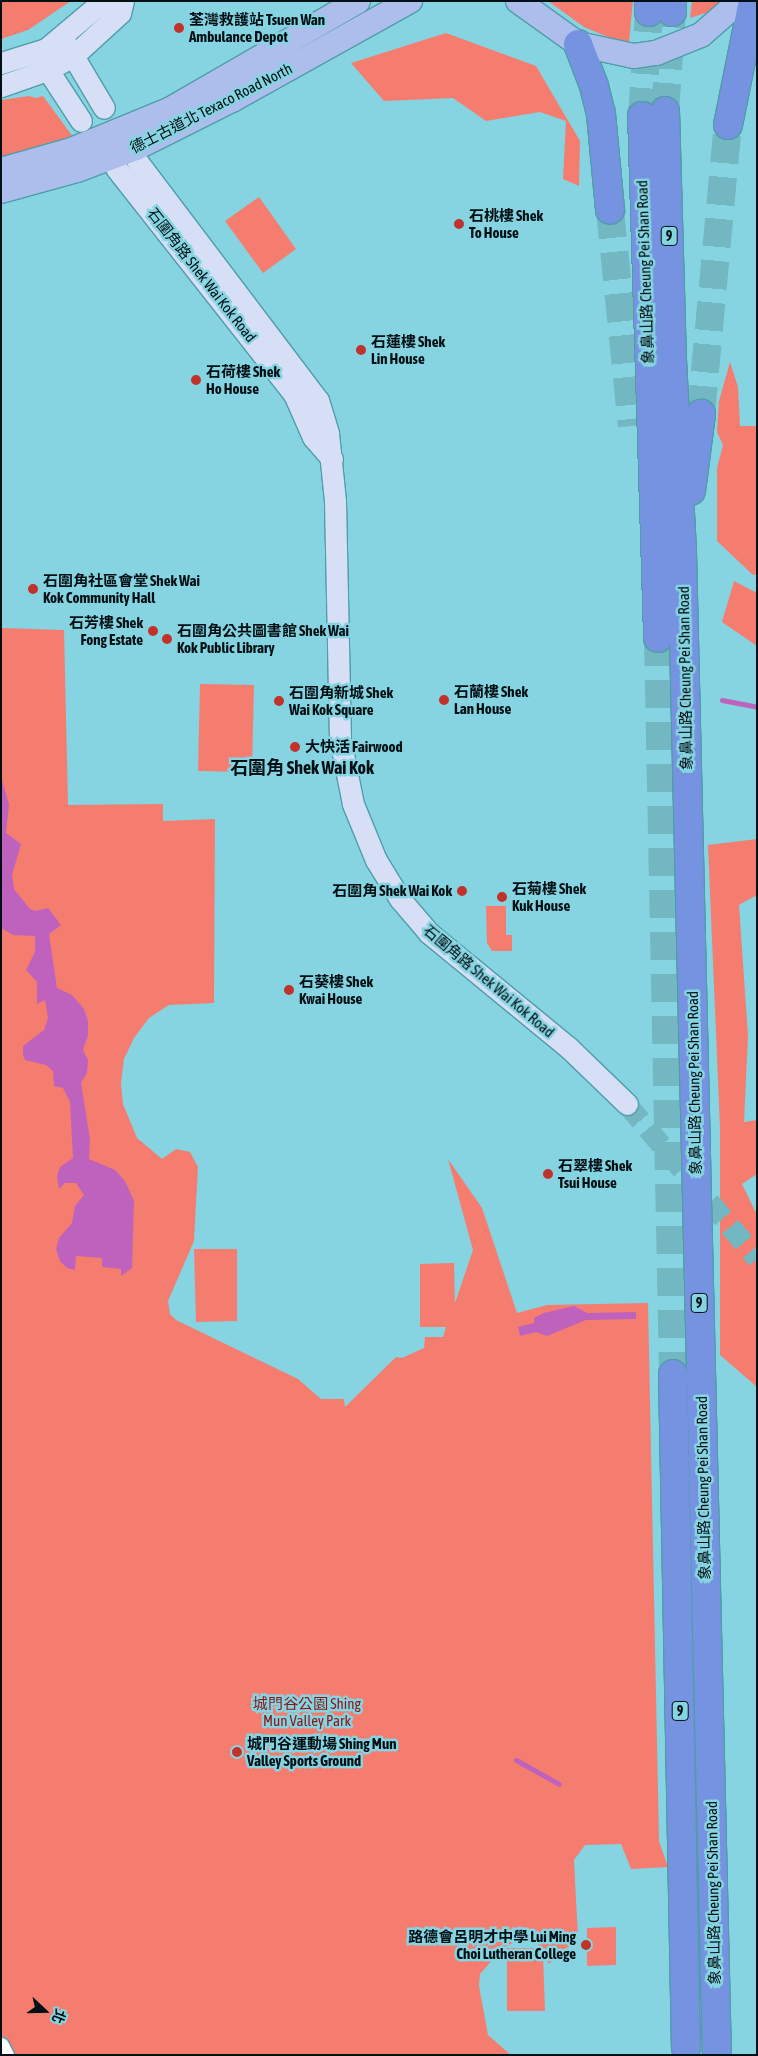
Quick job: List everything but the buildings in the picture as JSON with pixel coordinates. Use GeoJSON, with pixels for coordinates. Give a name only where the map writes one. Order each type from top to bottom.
{"type":"FeatureCollection","features":[{"type":"Feature","properties":{"kind":"highway"},"geometry":{"type":"LineString","coordinates":[[728,125],[753,1]]}},
{"type":"Feature","properties":{"kind":"highway"},"geometry":{"type":"LineString","coordinates":[[578,44],[599,106],[610,210]]}},
{"type":"Feature","properties":{"kind":"highway","name":"象鼻山路 Cheung Pei Shan Road"},"geometry":{"type":"LineString","coordinates":[[658,638],[654,552],[654,114],[672,360],[682,552],[717,2055]]}},
{"type":"Feature","properties":{"kind":"highway"},"geometry":{"type":"LineString","coordinates":[[682,552],[701,414]]}},
{"type":"Feature","properties":{"kind":"highway"},"geometry":{"type":"LineString","coordinates":[[632,426],[654,552]]}},
{"type":"Feature","properties":{"kind":"highway","name":"象鼻山路 Cheung Pei Shan Road"},"geometry":{"type":"LineString","coordinates":[[673,1374],[686,2048]]}},
{"type":"Feature","properties":{"kind":"main road","name":"德士古道北 Texaco Road North"},"geometry":{"type":"LineString","coordinates":[[1,170],[71,150],[172,109],[358,1]]}},
{"type":"Feature","properties":{"kind":"main road","name":"德士古道北 Texaco Road North"},"geometry":{"type":"LineString","coordinates":[[1,191],[77,170],[136,148],[232,100],[410,1]]}},
{"type":"Feature","properties":{"kind":"main road"},"geometry":{"type":"LineString","coordinates":[[517,2],[578,44],[622,56],[656,53],[701,35],[740,1]]}},
{"type":"Feature","properties":{"kind":"street"},"geometry":{"type":"LineString","coordinates":[[1,86],[42,62],[62,38],[103,1]]}},
{"type":"Feature","properties":{"kind":"street"},"geometry":{"type":"LineString","coordinates":[[1,63],[42,62],[73,56],[120,14],[123,1]]}},
{"type":"Feature","properties":{"kind":"street"},"geometry":{"type":"LineString","coordinates":[[62,38],[104,108]]}},
{"type":"Feature","properties":{"kind":"street"},"geometry":{"type":"LineString","coordinates":[[42,62],[81,121]]}},
{"type":"Feature","properties":{"kind":"street","name":"石圍角路 Shek Wai Kok Road"},"geometry":{"type":"LineString","coordinates":[[138,161],[309,384],[323,417],[332,459],[340,739],[353,804],[376,860],[400,899],[429,933],[568,1047],[627,1104]]}},
{"type":"Feature","properties":{"kind":"street","name":"石圍角路 Shek Wai Kok Road"},"geometry":{"type":"LineString","coordinates":[[116,168],[294,394],[313,437],[332,459]]}},
{"type":"Feature","properties":{"kind":"street"},"geometry":{"type":"LineString","coordinates":[[1,2045],[6,2055]]}},
{"type":"Feature","properties":{"kind":"green space"},"geometry":{"type":"Polygon","coordinates":[[[1,1],[71,1],[28,30],[1,39],[1,1]]]}},
{"type":"Feature","properties":{"kind":"green space"},"geometry":{"type":"Polygon","coordinates":[[[548,1],[633,1],[629,42],[615,40],[584,27],[548,1]]]}},
{"type":"Feature","properties":{"kind":"green space"},"geometry":{"type":"Polygon","coordinates":[[[692,1],[727,1],[709,12],[690,18],[692,1]]]}},
{"type":"Feature","properties":{"kind":"green space"},"geometry":{"type":"Polygon","coordinates":[[[446,33],[536,66],[580,141],[579,186],[563,179],[566,121],[540,112],[486,121],[453,98],[384,101],[351,63],[446,33]]]}},
{"type":"Feature","properties":{"kind":"green space"},"geometry":{"type":"Polygon","coordinates":[[[29,96],[36,98],[43,96],[76,141],[1,163],[1,100],[29,96]]]}},
{"type":"Feature","properties":{"kind":"green space"},"geometry":{"type":"Polygon","coordinates":[[[259,197],[296,249],[263,273],[225,221],[259,197]]]}},
{"type":"Feature","properties":{"kind":"green space"},"geometry":{"type":"Polygon","coordinates":[[[730,362],[738,387],[740,426],[757,426],[757,574],[753,575],[717,541],[717,468],[723,445],[717,432],[719,401],[730,362]]]}},
{"type":"Feature","properties":{"kind":"green space"},"geometry":{"type":"Polygon","coordinates":[[[734,581],[757,593],[757,646],[722,622],[734,581]]]}},
{"type":"Feature","properties":{"kind":"green space","name":"城門谷公園 Shing Mun Valley Park"},"geometry":{"type":"Polygon","coordinates":[[[1,628],[64,630],[68,805],[163,804],[163,821],[215,819],[214,1003],[169,1005],[149,1018],[134,1038],[124,1059],[121,1083],[123,1104],[137,1138],[162,1159],[176,1149],[190,1152],[198,1167],[194,1241],[168,1301],[170,1314],[176,1320],[298,1379],[321,1399],[344,1399],[345,1407],[396,1357],[402,1358],[424,1348],[425,1337],[443,1337],[446,1327],[420,1327],[420,1264],[454,1263],[455,1303],[473,1250],[448,1159],[482,1208],[517,1313],[547,1305],[648,1303],[659,1841],[668,1867],[631,1869],[621,1844],[585,1845],[574,1860],[578,1938],[549,1964],[543,1954],[545,2011],[507,2011],[507,1948],[540,1948],[535,1938],[538,1930],[503,1948],[480,1974],[479,1986],[488,2035],[511,2055],[13,2055],[1,2034],[1,628]]]}},
{"type":"Feature","properties":{"kind":"green space"},"geometry":{"type":"Polygon","coordinates":[[[200,684],[254,685],[252,772],[198,771],[200,684]]]}},
{"type":"Feature","properties":{"kind":"green space"},"geometry":{"type":"Polygon","coordinates":[[[757,839],[757,895],[739,905],[748,1036],[744,1122],[757,1120],[757,1174],[742,1184],[757,1215],[757,1387],[720,1355],[720,1128],[708,845],[757,839]]]}},
{"type":"Feature","properties":{"kind":"green space"},"geometry":{"type":"Polygon","coordinates":[[[486,906],[506,906],[506,935],[512,935],[512,951],[492,951],[487,943],[486,906]]]}},
{"type":"Feature","properties":{"kind":"green space"},"geometry":{"type":"Polygon","coordinates":[[[194,1249],[237,1249],[237,1321],[196,1322],[194,1249]]]}},
{"type":"Feature","properties":{"kind":"green space"},"geometry":{"type":"Polygon","coordinates":[[[616,1927],[616,1965],[587,1966],[587,1928],[616,1927]]]}},
{"type":"Feature","properties":{"kind":"shaded area"},"geometry":{"type":"Polygon","coordinates":[[[1,777],[9,804],[6,833],[21,844],[12,875],[14,889],[30,909],[36,911],[48,908],[61,925],[49,934],[57,988],[72,995],[84,1009],[88,1021],[88,1035],[83,1050],[88,1060],[87,1073],[81,1083],[90,1139],[89,1159],[115,1170],[125,1181],[134,1201],[132,1268],[121,1276],[121,1269],[102,1267],[102,1258],[76,1256],[75,1270],[67,1268],[60,1261],[56,1249],[59,1238],[72,1223],[75,1206],[84,1195],[76,1183],[65,1183],[59,1189],[57,1176],[60,1167],[73,1158],[70,1102],[63,1088],[54,1086],[53,1071],[46,1065],[25,1060],[23,1054],[23,1046],[44,1030],[48,1018],[45,1000],[37,1004],[37,982],[26,970],[35,952],[35,936],[13,935],[1,928],[1,777]]]}},
{"type":"Feature","properties":{"kind":"shaded area"},"geometry":{"type":"Polygon","coordinates":[[[574,1306],[587,1313],[636,1312],[636,1319],[586,1320],[547,1336],[536,1332],[520,1336],[518,1327],[534,1323],[534,1318],[544,1313],[574,1306]]]}},
{"type":"Feature","properties":{"kind":"waterway"},"geometry":{"type":"LineString","coordinates":[[722,700],[757,707]]}},
{"type":"Feature","properties":{"kind":"waterway"},"geometry":{"type":"LineString","coordinates":[[516,1760],[559,1784]]}},
{"type":"Feature","properties":{"kind":"tunnel"},"geometry":{"type":"LineString","coordinates":[[642,116],[649,12]]}},
{"type":"Feature","properties":{"kind":"tunnel"},"geometry":{"type":"LineString","coordinates":[[665,111],[672,12]]}},
{"type":"Feature","properties":{"kind":"tunnel"},"geometry":{"type":"LineString","coordinates":[[701,414],[728,125]]}},
{"type":"Feature","properties":{"kind":"tunnel"},"geometry":{"type":"LineString","coordinates":[[610,210],[632,426]]}},
{"type":"Feature","properties":{"kind":"tunnel"},"geometry":{"type":"LineString","coordinates":[[658,638],[673,1374]]}},
{"type":"Feature","properties":{"kind":"tunnel"},"geometry":{"type":"LineString","coordinates":[[627,1104],[757,1258]]}},
{"type":"Feature","properties":{"kind":"place","name":"荃灣救護站 Tsuen Wan Ambulance Depot"},"geometry":{"type":"Point","coordinates":[179,28]}},
{"type":"Feature","properties":{"kind":"place","name":"石桃樓 Shek To House"},"geometry":{"type":"Point","coordinates":[459,224]}},
{"type":"Feature","properties":{"kind":"place","name":"石蓮樓 Shek Lin House"},"geometry":{"type":"Point","coordinates":[361,350]}},
{"type":"Feature","properties":{"kind":"place","name":"石荷樓 Shek Ho House"},"geometry":{"type":"Point","coordinates":[196,380]}},
{"type":"Feature","properties":{"kind":"place","name":"石圍角社區會堂 Shek Wai Kok Community Hall"},"geometry":{"type":"Point","coordinates":[33,589]}},
{"type":"Feature","properties":{"kind":"place","name":"石芳樓 Shek Fong Estate"},"geometry":{"type":"Point","coordinates":[153,631]}},
{"type":"Feature","properties":{"kind":"place","name":"石圍角公共圖書館 Shek Wai Kok Public Library"},"geometry":{"type":"Point","coordinates":[167,639]}},
{"type":"Feature","properties":{"kind":"place","name":"石蘭樓 Shek Lan House"},"geometry":{"type":"Point","coordinates":[444,700]}},
{"type":"Feature","properties":{"kind":"place","name":"石圍角新城 Shek Wai Kok Square"},"geometry":{"type":"Point","coordinates":[279,701]}},
{"type":"Feature","properties":{"kind":"place","name":"大快活 Fairwood"},"geometry":{"type":"Point","coordinates":[295,747]}},
{"type":"Feature","properties":{"kind":"place","name":"石圍角 Shek Wai Kok"},"geometry":{"type":"Point","coordinates":[462,891]}},
{"type":"Feature","properties":{"kind":"place","name":"石菊樓 Shek Kuk House"},"geometry":{"type":"Point","coordinates":[502,897]}},
{"type":"Feature","properties":{"kind":"place","name":"石葵樓 Shek Kwai House"},"geometry":{"type":"Point","coordinates":[289,990]}},
{"type":"Feature","properties":{"kind":"place","name":"石翠樓 Shek Tsui House"},"geometry":{"type":"Point","coordinates":[548,1174]}},
{"type":"Feature","properties":{"kind":"place","name":"城門谷運動場 Shing Mun Valley Sports Ground"},"geometry":{"type":"Point","coordinates":[237,1752]}},
{"type":"Feature","properties":{"kind":"place","name":"路德會呂明才中學 Lui Ming Choi Lutheran College"},"geometry":{"type":"Point","coordinates":[586,1945]}},
{"type":"Feature","properties":{"kind":"district","name":"石圍角 Shek Wai Kok"},"geometry":{"type":"Point","coordinates":[302,768]}}]}
